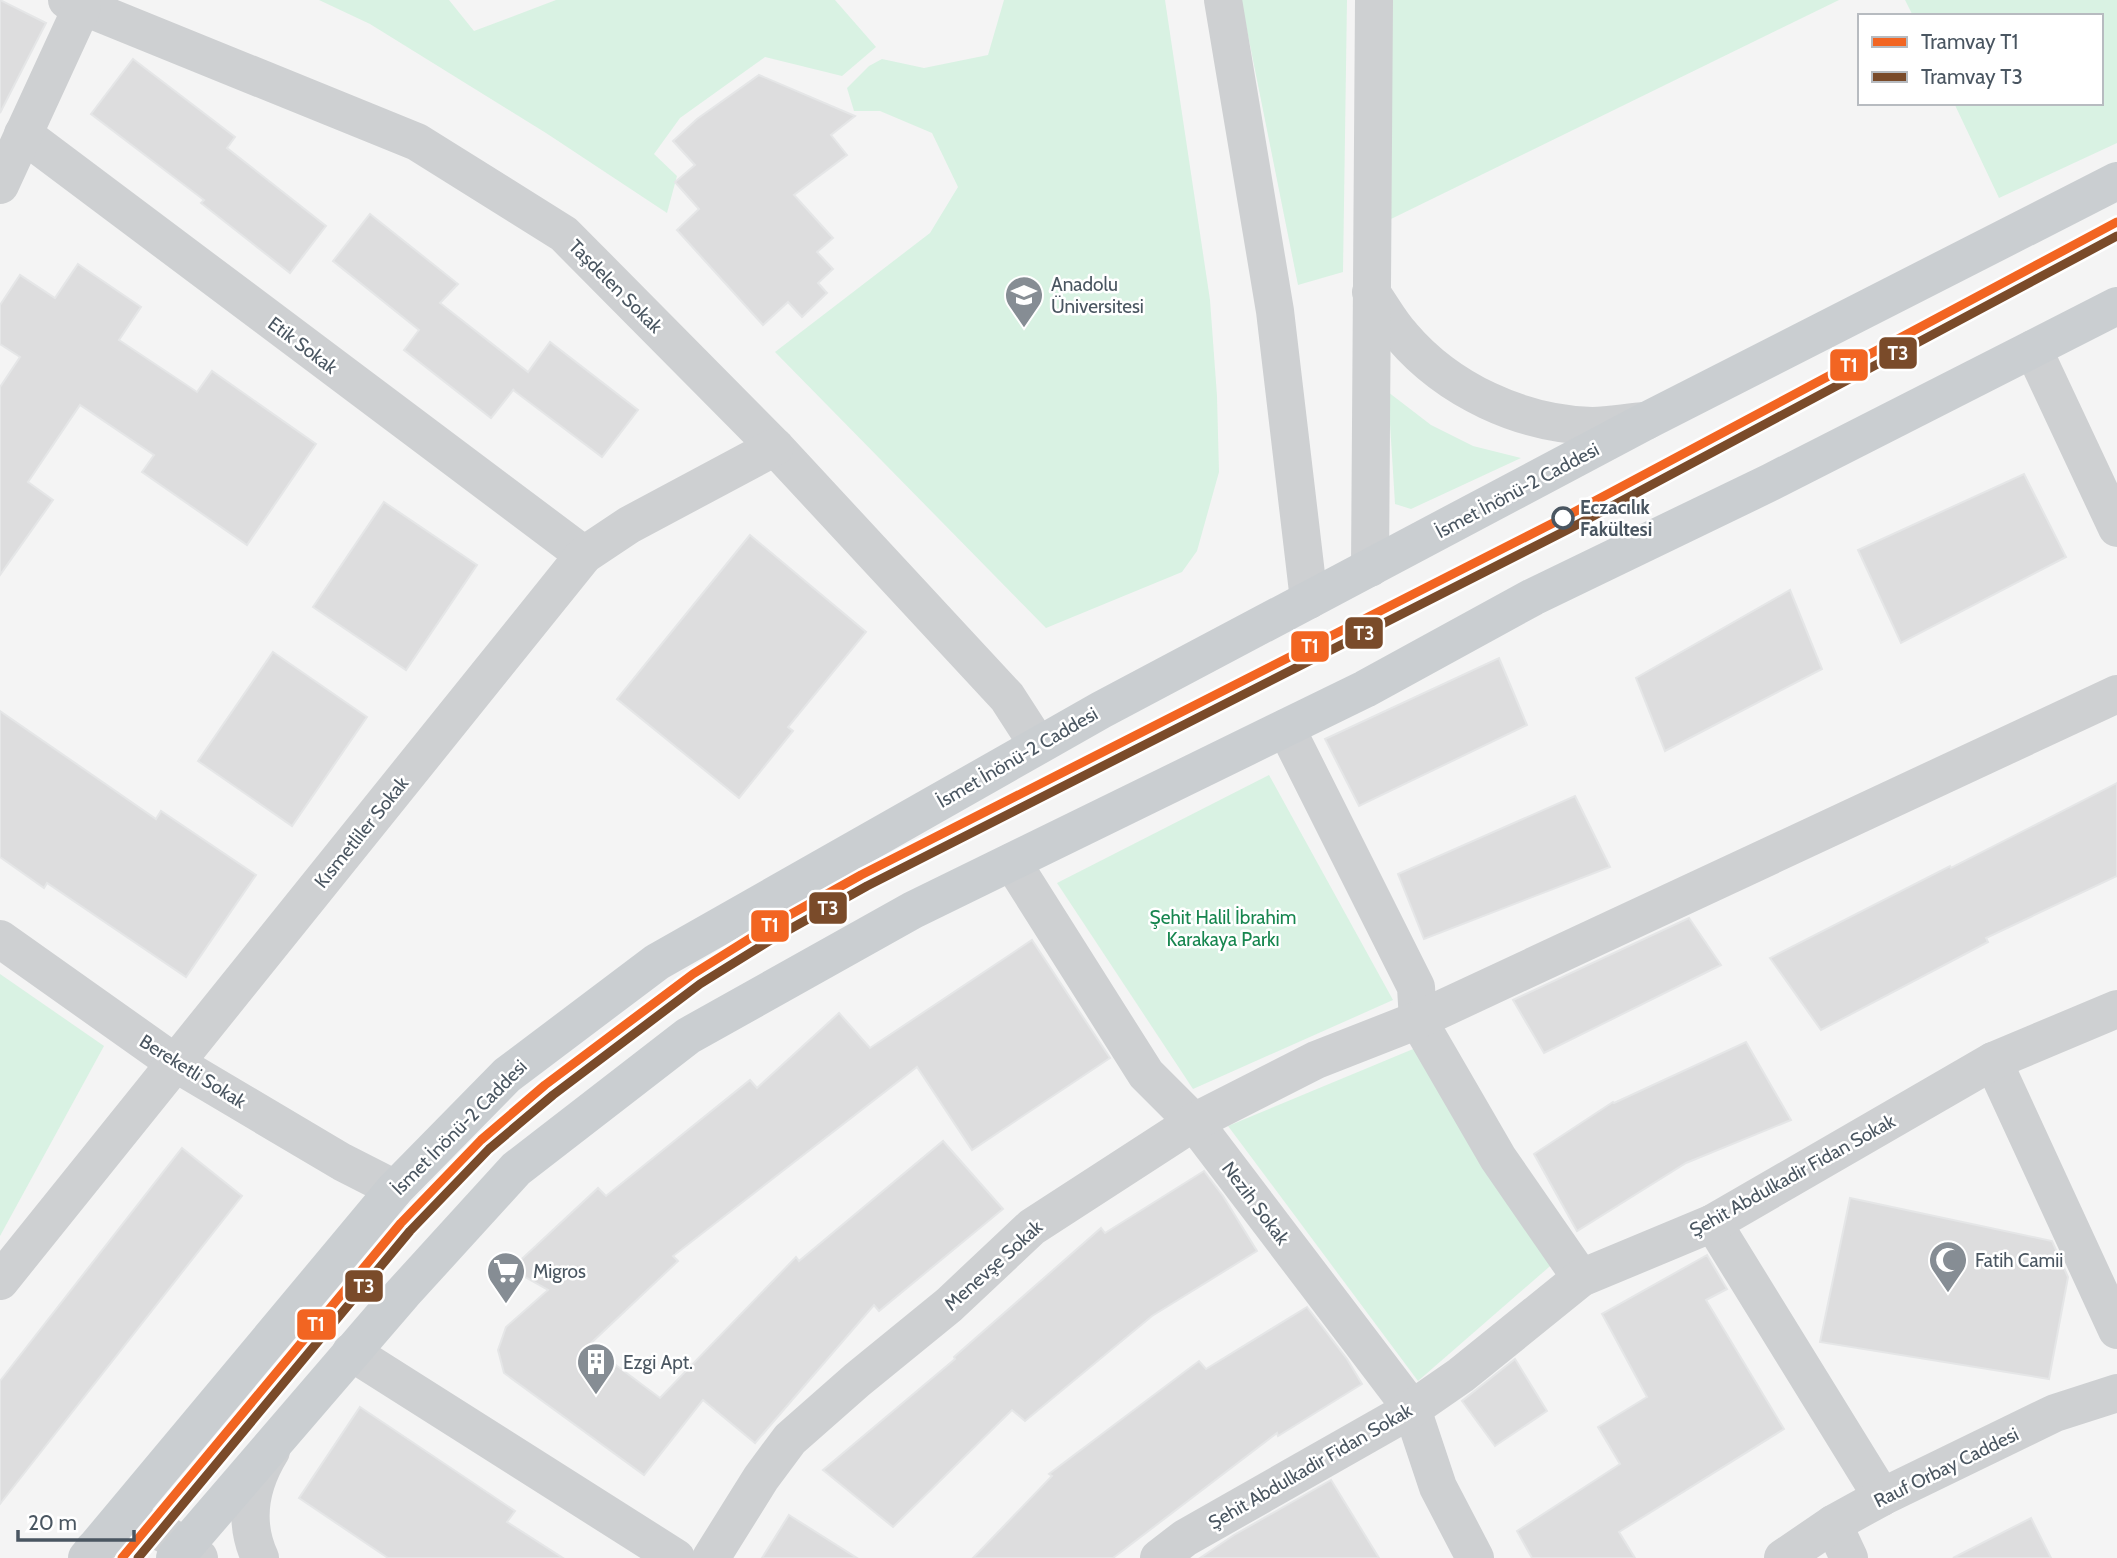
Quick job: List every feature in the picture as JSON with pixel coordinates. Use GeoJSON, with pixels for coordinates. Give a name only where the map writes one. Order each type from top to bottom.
{"type":"FeatureCollection","features":[{"type":"Feature","properties":{"kind":"main road","name":"İsmet İnönü-2 Caddesi"},"geometry":{"type":"LineString","coordinates":[[90,1554],[395,1189],[507,1075],[657,962],[1038,745],[1309,600],[1646,421],[2117,181]]}},
{"type":"Feature","properties":{"kind":"main road"},"geometry":{"type":"LineString","coordinates":[[176,1550],[516,1169],[688,1036],[913,910],[1365,689],[1533,597],[1771,482],[2117,306]]}},
{"type":"Feature","properties":{"kind":"street"},"geometry":{"type":"LineString","coordinates":[[1223,0],[1275,311],[1309,600]]}},
{"type":"Feature","properties":{"kind":"street"},"geometry":{"type":"LineString","coordinates":[[1370,568],[1374,0]]}},
{"type":"Feature","properties":{"kind":"street"},"geometry":{"type":"LineString","coordinates":[[0,186],[75,4]]}},
{"type":"Feature","properties":{"kind":"street","name":"Taşdelen Sokak"},"geometry":{"type":"LineString","coordinates":[[75,4],[417,142],[564,234],[775,447],[1007,696],[1038,745]]}},
{"type":"Feature","properties":{"kind":"street","name":"Etik Sokak"},"geometry":{"type":"LineString","coordinates":[[23,134],[584,555]]}},
{"type":"Feature","properties":{"kind":"street"},"geometry":{"type":"LineString","coordinates":[[1371,292],[1402,336],[1441,373],[1487,401],[1538,419],[1592,426],[1646,421]]}},
{"type":"Feature","properties":{"kind":"street"},"geometry":{"type":"LineString","coordinates":[[2034,349],[2117,528]]}},
{"type":"Feature","properties":{"kind":"street","name":"Kısmetliler Sokak"},"geometry":{"type":"LineString","coordinates":[[0,1281],[584,555],[629,525],[775,447]]}},
{"type":"Feature","properties":{"kind":"street","name":"Menevşe Sokak"},"geometry":{"type":"LineString","coordinates":[[710,1558],[761,1478],[790,1439],[949,1305],[1032,1227],[1195,1122],[1316,1060],[1418,1020],[2117,694]]}},
{"type":"Feature","properties":{"kind":"street"},"geometry":{"type":"LineString","coordinates":[[1286,728],[1416,987],[1418,1020],[1498,1158],[1581,1278]]}},
{"type":"Feature","properties":{"kind":"street","name":"Nezih Sokak"},"geometry":{"type":"LineString","coordinates":[[1012,862],[1146,1074],[1195,1122],[1412,1409],[1438,1488],[1475,1558]]}},
{"type":"Feature","properties":{"kind":"street","name":"Bereketli Sokak"},"geometry":{"type":"LineString","coordinates":[[0,939],[175,1063],[342,1162],[395,1189]]}},
{"type":"Feature","properties":{"kind":"street","name":"Şehit Abdulkadir Fidan Sokak"},"geometry":{"type":"LineString","coordinates":[[1159,1558],[1185,1538],[1412,1409],[1461,1375],[1581,1278],[1713,1223],[1993,1061],[2117,1009]]}},
{"type":"Feature","properties":{"kind":"street"},"geometry":{"type":"LineString","coordinates":[[1993,1061],[2117,1330]]}},
{"type":"Feature","properties":{"kind":"street"},"geometry":{"type":"LineString","coordinates":[[1713,1223],[1882,1497]]}},
{"type":"Feature","properties":{"kind":"street"},"geometry":{"type":"LineString","coordinates":[[351,1352],[676,1558]]}},
{"type":"Feature","properties":{"kind":"street","name":"Rauf Orbay Caddesi"},"geometry":{"type":"LineString","coordinates":[[1783,1558],[1833,1524],[1882,1497],[2055,1413],[2117,1393]]}},
{"type":"Feature","properties":{"kind":"street"},"geometry":{"type":"LineString","coordinates":[[260,1558],[251,1530],[249,1506],[256,1478],[285,1429]]}},
{"type":"Feature","properties":{"kind":"street"},"geometry":{"type":"LineString","coordinates":[[176,1550],[156,1504],[158,1487],[177,1447]]}},
{"type":"Feature","properties":{"kind":"street"},"geometry":{"type":"LineString","coordinates":[[1833,1524],[1849,1558]]}},
{"type":"Feature","properties":{"kind":"street"},"geometry":{"type":"LineString","coordinates":[[90,1554],[118,1531],[148,1527],[176,1550]]}},
{"type":"Feature","properties":{"kind":"green space"},"geometry":{"type":"Polygon","coordinates":[[[319,0],[449,0],[474,31],[556,0],[835,0],[876,47],[842,76],[765,57],[680,118],[654,154],[677,176],[667,213],[546,133],[370,24],[319,0]]]}},
{"type":"Feature","properties":{"kind":"green space"},"geometry":{"type":"Polygon","coordinates":[[[1004,0],[1165,0],[1210,300],[1217,396],[1219,472],[1197,551],[1182,572],[1046,628],[775,352],[930,233],[958,187],[932,133],[880,111],[854,111],[847,88],[869,66],[882,59],[924,68],[988,55],[1004,0]]]}},
{"type":"Feature","properties":{"kind":"green space"},"geometry":{"type":"Polygon","coordinates":[[[1241,0],[1347,0],[1343,272],[1298,285],[1241,0]]]}},
{"type":"Feature","properties":{"kind":"green space"},"geometry":{"type":"Polygon","coordinates":[[[1392,0],[1839,0],[1391,219],[1392,0]]]}},
{"type":"Feature","properties":{"kind":"green space"},"geometry":{"type":"Polygon","coordinates":[[[1905,0],[2117,0],[2117,143],[1999,198],[1955,105],[2103,105],[2103,14],[1912,14],[1905,0]]]}},
{"type":"Feature","properties":{"kind":"green space"},"geometry":{"type":"Polygon","coordinates":[[[1388,392],[1431,425],[1473,446],[1521,458],[1411,509],[1395,504],[1388,392]]]}},
{"type":"Feature","properties":{"kind":"green space","name":"Şehit Halil İbrahim Karakaya Parkı"},"geometry":{"type":"Polygon","coordinates":[[[1269,775],[1393,1000],[1193,1089],[1057,883],[1269,775]]]}},
{"type":"Feature","properties":{"kind":"green space"},"geometry":{"type":"Polygon","coordinates":[[[0,974],[104,1046],[0,1236],[0,974]]]}},
{"type":"Feature","properties":{"kind":"green space"},"geometry":{"type":"Polygon","coordinates":[[[1418,1047],[1564,1254],[1418,1381],[1228,1126],[1418,1047]]]}},
{"type":"Feature","properties":{"kind":"building"},"geometry":{"type":"Polygon","coordinates":[[[0,0],[46,23],[0,113],[0,0]]]}},
{"type":"Feature","properties":{"kind":"building"},"geometry":{"type":"Polygon","coordinates":[[[133,59],[235,137],[227,148],[326,226],[290,273],[201,203],[204,200],[91,114],[133,59]]]}},
{"type":"Feature","properties":{"kind":"building"},"geometry":{"type":"Polygon","coordinates":[[[759,75],[855,116],[831,135],[847,155],[794,195],[833,238],[817,252],[833,269],[818,283],[827,293],[802,317],[788,302],[763,325],[677,230],[699,209],[675,182],[695,165],[673,141],[697,119],[759,75]]]}},
{"type":"Feature","properties":{"kind":"building"},"geometry":{"type":"Polygon","coordinates":[[[370,214],[458,284],[440,303],[528,372],[550,342],[638,410],[602,457],[513,390],[491,418],[404,350],[419,330],[333,261],[370,214]]]}},
{"type":"Feature","properties":{"kind":"building"},"geometry":{"type":"Polygon","coordinates":[[[78,264],[141,307],[119,340],[197,392],[212,371],[316,444],[247,545],[142,472],[154,455],[80,405],[28,482],[53,500],[0,575],[0,387],[20,357],[0,344],[0,305],[20,275],[55,298],[78,264]]]}},
{"type":"Feature","properties":{"kind":"building"},"geometry":{"type":"Polygon","coordinates":[[[2024,474],[2066,557],[1901,643],[1858,550],[2024,474]]]}},
{"type":"Feature","properties":{"kind":"building"},"geometry":{"type":"Polygon","coordinates":[[[384,502],[477,565],[406,670],[313,607],[384,502]]]}},
{"type":"Feature","properties":{"kind":"building"},"geometry":{"type":"Polygon","coordinates":[[[750,535],[866,632],[788,727],[793,731],[739,798],[617,699],[750,535]]]}},
{"type":"Feature","properties":{"kind":"building"},"geometry":{"type":"Polygon","coordinates":[[[1790,590],[1822,669],[1665,751],[1636,678],[1790,590]]]}},
{"type":"Feature","properties":{"kind":"building"},"geometry":{"type":"Polygon","coordinates":[[[273,652],[367,717],[292,826],[198,761],[273,652]]]}},
{"type":"Feature","properties":{"kind":"building"},"geometry":{"type":"Polygon","coordinates":[[[1499,658],[1527,725],[1359,806],[1325,739],[1499,658]]]}},
{"type":"Feature","properties":{"kind":"building"},"geometry":{"type":"Polygon","coordinates":[[[0,711],[156,819],[161,811],[256,875],[186,977],[47,883],[44,888],[0,857],[0,711]]]}},
{"type":"Feature","properties":{"kind":"building"},"geometry":{"type":"Polygon","coordinates":[[[2117,783],[2117,876],[1986,938],[1988,942],[1821,1030],[1770,958],[1950,866],[1951,868],[2117,783]]]}},
{"type":"Feature","properties":{"kind":"building"},"geometry":{"type":"Polygon","coordinates":[[[1575,796],[1610,867],[1424,939],[1398,874],[1575,796]]]}},
{"type":"Feature","properties":{"kind":"building"},"geometry":{"type":"Polygon","coordinates":[[[1689,918],[1721,965],[1544,1053],[1513,1000],[1689,918]]]}},
{"type":"Feature","properties":{"kind":"building"},"geometry":{"type":"Polygon","coordinates":[[[1032,940],[1110,1058],[972,1150],[917,1067],[673,1256],[678,1261],[589,1345],[660,1398],[796,1257],[799,1261],[943,1141],[1003,1209],[879,1311],[874,1305],[755,1443],[703,1400],[644,1475],[504,1373],[498,1350],[506,1327],[548,1290],[511,1269],[598,1188],[606,1196],[750,1080],[757,1088],[839,1013],[870,1048],[1032,940]]]}},
{"type":"Feature","properties":{"kind":"building"},"geometry":{"type":"Polygon","coordinates":[[[1746,1042],[1791,1120],[1686,1163],[1577,1231],[1534,1154],[1613,1102],[1746,1042]]]}},
{"type":"Feature","properties":{"kind":"building"},"geometry":{"type":"Polygon","coordinates":[[[182,1148],[242,1196],[0,1504],[0,1381],[182,1148]]]}},
{"type":"Feature","properties":{"kind":"building"},"geometry":{"type":"Polygon","coordinates":[[[1204,1171],[1257,1251],[1152,1316],[1025,1421],[1012,1410],[893,1527],[823,1470],[955,1359],[954,1357],[1101,1228],[1105,1233],[1204,1171]]]}},
{"type":"Feature","properties":{"kind":"building","name":"Fatih Camii"},"geometry":{"type":"Polygon","coordinates":[[[1850,1198],[2052,1241],[2068,1277],[2049,1379],[1820,1342],[1850,1198]]]}},
{"type":"Feature","properties":{"kind":"building"},"geometry":{"type":"Polygon","coordinates":[[[1707,1255],[1727,1289],[1706,1300],[1784,1429],[1619,1532],[1635,1558],[1532,1558],[1517,1531],[1620,1464],[1598,1427],[1647,1397],[1602,1314],[1707,1255]]]}},
{"type":"Feature","properties":{"kind":"building"},"geometry":{"type":"Polygon","coordinates":[[[1307,1307],[1347,1359],[1362,1384],[1278,1436],[1277,1433],[1113,1558],[973,1558],[1052,1476],[1049,1474],[1199,1361],[1206,1369],[1307,1307]]]}},
{"type":"Feature","properties":{"kind":"building"},"geometry":{"type":"Polygon","coordinates":[[[1515,1359],[1547,1411],[1495,1446],[1462,1401],[1515,1359]]]}},
{"type":"Feature","properties":{"kind":"building"},"geometry":{"type":"Polygon","coordinates":[[[360,1407],[515,1511],[507,1522],[563,1558],[388,1558],[299,1498],[360,1407]]]}},
{"type":"Feature","properties":{"kind":"building"},"geometry":{"type":"Polygon","coordinates":[[[1331,1480],[1379,1558],[1200,1558],[1234,1535],[1331,1480]]]}},
{"type":"Feature","properties":{"kind":"building"},"geometry":{"type":"Polygon","coordinates":[[[789,1515],[857,1558],[762,1558],[789,1515]]]}},
{"type":"Feature","properties":{"kind":"building"},"geometry":{"type":"Polygon","coordinates":[[[2031,1518],[2051,1558],[1953,1558],[2031,1518]]]}},
{"type":"Feature","properties":{"kind":"tram line","name":"T1"},"geometry":{"type":"LineString","coordinates":[[122,1558],[401,1223],[481,1140],[545,1085],[693,974],[768,927],[861,875],[1563,518],[2117,222]]}},
{"type":"Feature","properties":{"kind":"tram line","name":"T3"},"geometry":{"type":"LineString","coordinates":[[138,1558],[410,1231],[489,1149],[553,1095],[700,984],[774,938],[867,886],[1569,529],[2117,236]]}},
{"type":"Feature","properties":{"kind":"place","name":"Anadolu Üniversitesi"},"geometry":{"type":"Point","coordinates":[1024,329]}},
{"type":"Feature","properties":{"kind":"place","name":"Eczacılık Fakültesi"},"geometry":{"type":"Point","coordinates":[1563,518]}},
{"type":"Feature","properties":{"kind":"place","name":"Fatih Camii"},"geometry":{"type":"Point","coordinates":[1948,1294]}},
{"type":"Feature","properties":{"kind":"place","name":"Migros"},"geometry":{"type":"Point","coordinates":[506,1305]}},
{"type":"Feature","properties":{"kind":"place","name":"Ezgi Apt."},"geometry":{"type":"Point","coordinates":[596,1396]}}]}
